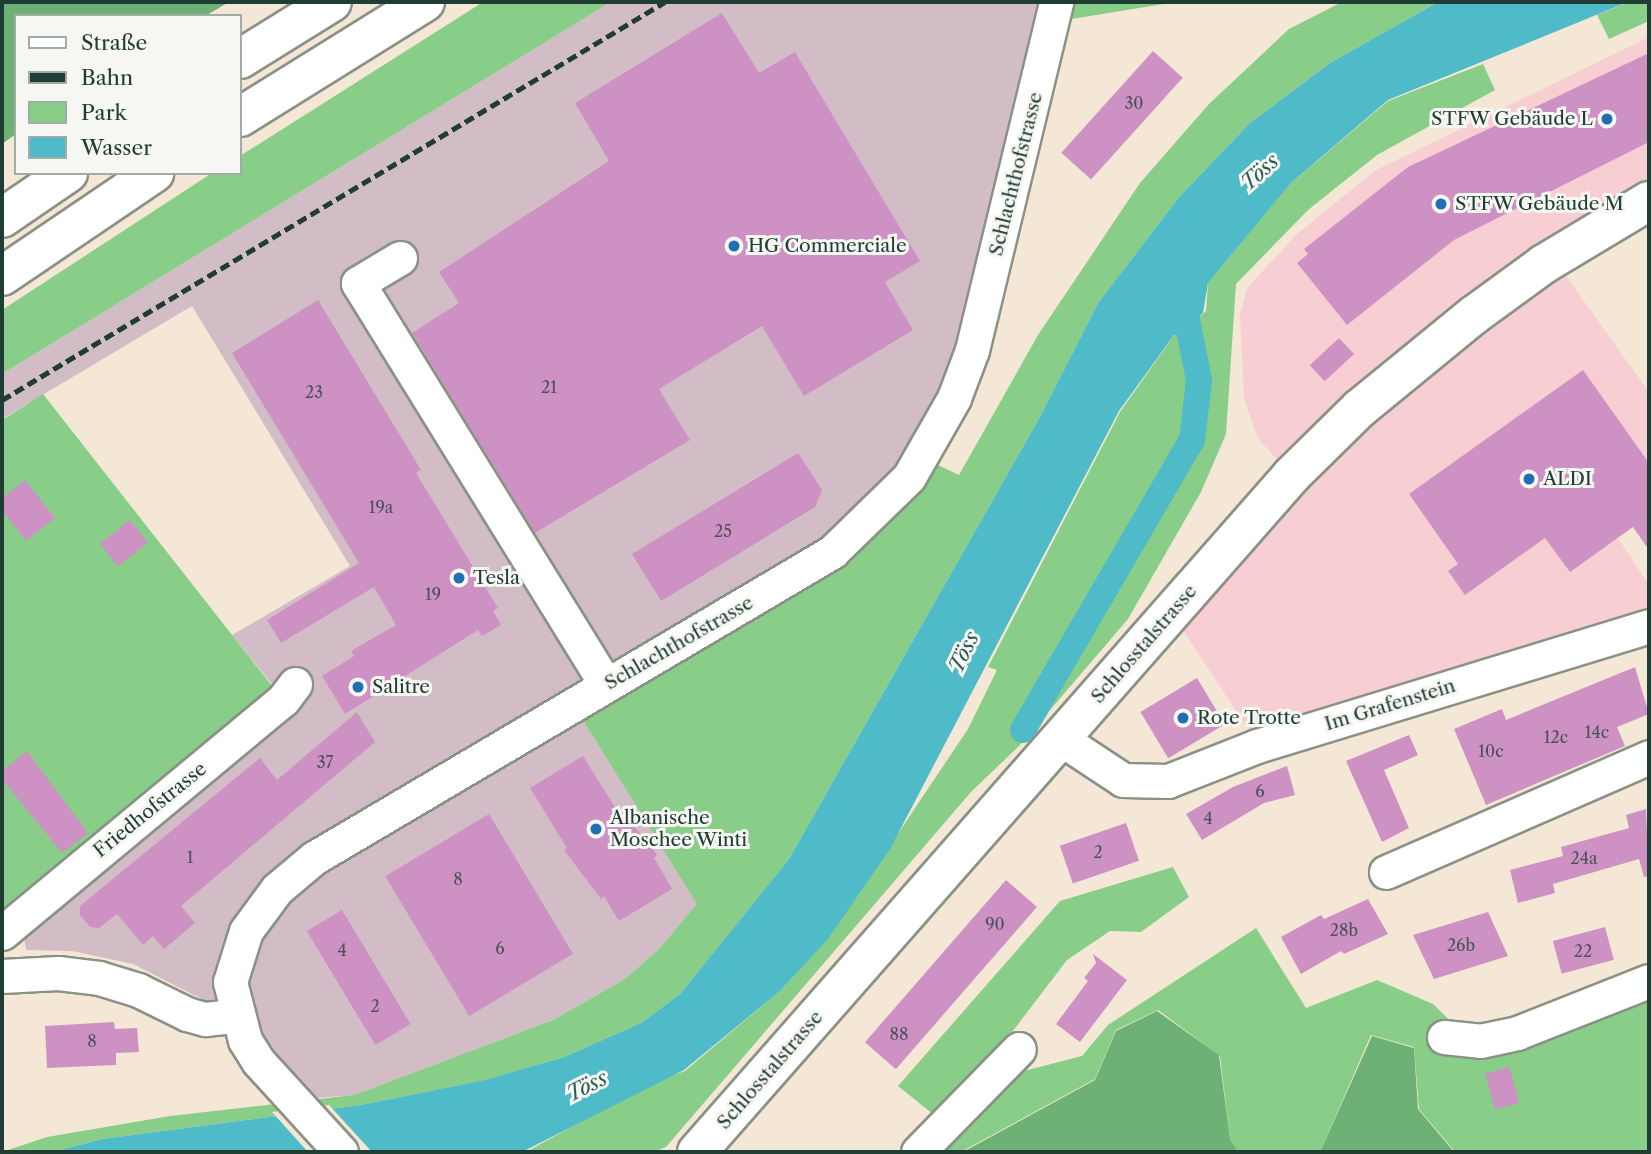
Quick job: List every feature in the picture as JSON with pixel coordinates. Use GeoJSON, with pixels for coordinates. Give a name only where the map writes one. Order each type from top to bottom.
{"type":"FeatureCollection","features":[{"type":"Feature","properties":{"kind":"main road"},"geometry":{"type":"LineString","coordinates":[[242,59],[332,2]]}},
{"type":"Feature","properties":{"kind":"main road"},"geometry":{"type":"LineString","coordinates":[[242,116],[425,2]]}},
{"type":"Feature","properties":{"kind":"main road"},"geometry":{"type":"LineString","coordinates":[[2,218],[65,175]]}},
{"type":"Feature","properties":{"kind":"main road"},"geometry":{"type":"LineString","coordinates":[[2,276],[151,175]]}},
{"type":"Feature","properties":{"kind":"main road","name":"Schlosstalstrasse"},"geometry":{"type":"LineString","coordinates":[[697,1152],[1240,533],[1359,409],[1474,315],[1544,264],[1649,201]]}},
{"type":"Feature","properties":{"kind":"street","name":"Schlachthofstrasse"},"geometry":{"type":"LineString","coordinates":[[341,1152],[272,1076],[245,1040],[236,1016],[230,982],[246,930],[277,889],[314,858],[832,552],[909,477],[954,398],[972,350],[1056,2]]}},
{"type":"Feature","properties":{"kind":"street"},"geometry":{"type":"LineString","coordinates":[[400,258],[358,284],[606,685]]}},
{"type":"Feature","properties":{"kind":"street","name":"Im Grafenstein"},"geometry":{"type":"LineString","coordinates":[[1061,739],[1123,780],[1168,781],[1258,746],[1649,626]]}},
{"type":"Feature","properties":{"kind":"street","name":"Friedhofstrasse"},"geometry":{"type":"LineString","coordinates":[[2,933],[264,716],[295,684]]}},
{"type":"Feature","properties":{"kind":"street"},"geometry":{"type":"LineString","coordinates":[[1385,872],[1649,757]]}},
{"type":"Feature","properties":{"kind":"street"},"geometry":{"type":"LineString","coordinates":[[2,976],[58,973],[99,978],[138,990],[187,1014],[205,1019],[236,1016]]}},
{"type":"Feature","properties":{"kind":"street"},"geometry":{"type":"LineString","coordinates":[[1444,1037],[1480,1041],[1517,1033],[1649,981]]}},
{"type":"Feature","properties":{"kind":"street"},"geometry":{"type":"LineString","coordinates":[[918,1152],[1019,1049]]}},
{"type":"Feature","properties":{"kind":"shaded area"},"geometry":{"type":"Polygon","coordinates":[[[611,2],[1056,2],[972,350],[883,505],[573,704],[698,904],[660,948],[625,979],[553,1020],[354,1095],[293,1100],[235,1016],[133,964],[72,951],[26,950],[22,926],[291,708],[232,635],[350,566],[192,306],[2,419],[2,374],[611,2]]]}},
{"type":"Feature","properties":{"kind":"shaded area"},"geometry":{"type":"Polygon","coordinates":[[[1649,37],[1649,202],[1554,259],[1649,392],[1649,467],[1597,506],[1649,585],[1649,626],[1253,737],[1171,612],[1292,475],[1258,439],[1244,399],[1240,316],[1247,288],[1298,233],[1376,170],[1649,37]]]}},
{"type":"Feature","properties":{"kind":"green space"},"geometry":{"type":"Polygon","coordinates":[[[2,2],[229,2],[208,14],[14,14],[14,135],[2,144],[2,2]]]}},
{"type":"Feature","properties":{"kind":"green space"},"geometry":{"type":"Polygon","coordinates":[[[483,2],[611,2],[2,374],[2,310],[209,175],[242,175],[242,155],[483,2]]]}},
{"type":"Feature","properties":{"kind":"green space"},"geometry":{"type":"Polygon","coordinates":[[[1056,2],[1176,2],[1053,22],[1056,2]]]}},
{"type":"Feature","properties":{"kind":"green space"},"geometry":{"type":"Polygon","coordinates":[[[1342,2],[1438,2],[1330,63],[1250,123],[1180,196],[1098,303],[1041,415],[789,859],[680,994],[641,1023],[564,1057],[486,1080],[361,1105],[102,1139],[53,1152],[2,1152],[47,1137],[170,1116],[354,1095],[553,1020],[625,979],[660,948],[697,904],[573,704],[783,584],[921,457],[959,475],[1038,335],[1140,183],[1209,104],[1289,29],[1342,2]]]}},
{"type":"Feature","properties":{"kind":"green space"},"geometry":{"type":"Polygon","coordinates":[[[1629,2],[1649,2],[1649,21],[1609,39],[1597,15],[1629,2]]]}},
{"type":"Feature","properties":{"kind":"green space"},"geometry":{"type":"Polygon","coordinates":[[[1483,64],[1495,90],[1377,155],[1308,210],[1236,284],[1226,434],[1201,492],[1128,619],[1020,745],[971,792],[666,1147],[653,1152],[526,1152],[651,1083],[685,1071],[781,990],[828,938],[968,729],[997,670],[988,667],[1120,412],[1175,334],[1180,336],[1206,311],[1208,283],[1290,184],[1388,101],[1483,64]]]}},
{"type":"Feature","properties":{"kind":"green space"},"geometry":{"type":"Polygon","coordinates":[[[43,394],[283,700],[2,921],[2,420],[43,394]]]}},
{"type":"Feature","properties":{"kind":"green space"},"geometry":{"type":"Polygon","coordinates":[[[1173,867],[1189,897],[1141,932],[1110,931],[1067,960],[990,1061],[939,1119],[898,1086],[1060,901],[1173,867]]]}},
{"type":"Feature","properties":{"kind":"green space"},"geometry":{"type":"Polygon","coordinates":[[[1256,928],[1306,1008],[1377,980],[1433,1004],[1475,1045],[1649,981],[1649,1152],[1455,1152],[1419,1109],[1414,1047],[1371,1035],[1320,1152],[1238,1152],[1230,1139],[1220,1056],[1158,1010],[1116,1030],[1095,1079],[961,1152],[924,1152],[1000,1077],[1082,1056],[1108,1025],[1256,928]]]}},
{"type":"Feature","properties":{"kind":"green space"},"geometry":{"type":"Polygon","coordinates":[[[1157,1011],[1219,1055],[1230,1139],[1238,1152],[963,1152],[1095,1080],[1116,1031],[1157,1011]]]}},
{"type":"Feature","properties":{"kind":"green space"},"geometry":{"type":"Polygon","coordinates":[[[1372,1036],[1414,1048],[1418,1109],[1454,1152],[1320,1152],[1372,1036]]]}},
{"type":"Feature","properties":{"kind":"water","name":"Töss"},"geometry":{"type":"Polygon","coordinates":[[[1438,2],[1628,2],[1388,100],[1291,183],[1208,283],[1203,313],[1182,334],[1174,335],[1119,411],[890,849],[828,939],[780,991],[684,1070],[522,1152],[53,1152],[102,1139],[361,1105],[485,1080],[564,1057],[641,1023],[680,994],[789,859],[1041,415],[1098,303],[1180,196],[1250,123],[1330,63],[1438,2]]]}},
{"type":"Feature","properties":{"kind":"pier"},"geometry":{"type":"Polygon","coordinates":[[[329,1105],[372,1152],[308,1152],[272,1112],[329,1105]]]}},
{"type":"Feature","properties":{"kind":"building"},"geometry":{"type":"Polygon","coordinates":[[[722,13],[759,73],[795,52],[920,261],[885,282],[913,330],[804,396],[762,326],[659,389],[690,440],[535,533],[412,333],[459,303],[439,272],[609,161],[575,103],[722,13]]]}},
{"type":"Feature","properties":{"kind":"building"},"geometry":{"type":"Polygon","coordinates":[[[1153,51],[1183,78],[1091,180],[1061,153],[1153,51]]]}},
{"type":"Feature","properties":{"kind":"building","name":"STFW Gebäude M"},"geometry":{"type":"Polygon","coordinates":[[[1649,53],[1649,142],[1454,240],[1347,325],[1297,263],[1308,254],[1304,249],[1408,167],[1649,53]]]}},
{"type":"Feature","properties":{"kind":"building"},"geometry":{"type":"Polygon","coordinates":[[[318,300],[421,470],[416,473],[498,608],[493,611],[501,625],[482,636],[478,630],[345,714],[322,676],[354,656],[351,651],[396,625],[374,587],[281,643],[267,620],[359,563],[232,353],[318,300]]]}},
{"type":"Feature","properties":{"kind":"building"},"geometry":{"type":"Polygon","coordinates":[[[1339,338],[1354,354],[1325,381],[1310,365],[1339,338]]]}},
{"type":"Feature","properties":{"kind":"building","name":"ALDI"},"geometry":{"type":"Polygon","coordinates":[[[1583,370],[1649,463],[1649,550],[1633,527],[1570,572],[1545,538],[1465,595],[1448,571],[1458,564],[1409,494],[1583,370]]]}},
{"type":"Feature","properties":{"kind":"building"},"geometry":{"type":"Polygon","coordinates":[[[798,453],[822,490],[815,507],[661,601],[632,554],[798,453]]]}},
{"type":"Feature","properties":{"kind":"building"},"geometry":{"type":"Polygon","coordinates":[[[25,480],[55,518],[26,541],[2,510],[2,498],[25,480]]]}},
{"type":"Feature","properties":{"kind":"building"},"geometry":{"type":"Polygon","coordinates":[[[130,520],[148,543],[118,566],[100,543],[130,520]]]}},
{"type":"Feature","properties":{"kind":"building"},"geometry":{"type":"Polygon","coordinates":[[[1635,667],[1649,714],[1617,727],[1625,746],[1486,805],[1454,729],[1502,709],[1506,720],[1635,667]]]}},
{"type":"Feature","properties":{"kind":"building","name":"Rote Trotte"},"geometry":{"type":"Polygon","coordinates":[[[1197,678],[1225,724],[1168,758],[1140,712],[1197,678]]]}},
{"type":"Feature","properties":{"kind":"building"},"geometry":{"type":"Polygon","coordinates":[[[357,712],[375,742],[181,906],[195,923],[164,949],[153,936],[143,945],[117,914],[99,928],[90,927],[80,915],[80,906],[260,758],[277,780],[357,712]]]}},
{"type":"Feature","properties":{"kind":"building"},"geometry":{"type":"Polygon","coordinates":[[[1409,735],[1418,755],[1384,770],[1409,828],[1382,842],[1346,761],[1409,735]]]}},
{"type":"Feature","properties":{"kind":"building"},"geometry":{"type":"Polygon","coordinates":[[[27,751],[88,833],[62,853],[2,779],[2,771],[27,751]]]}},
{"type":"Feature","properties":{"kind":"building","name":"Albanische Moschee Winti"},"geometry":{"type":"Polygon","coordinates":[[[583,756],[616,809],[619,807],[657,855],[654,858],[672,889],[619,921],[604,896],[601,899],[564,850],[567,848],[530,788],[583,756]]]}},
{"type":"Feature","properties":{"kind":"building"},"geometry":{"type":"Polygon","coordinates":[[[1287,766],[1295,795],[1264,803],[1202,840],[1186,814],[1233,787],[1287,766]]]}},
{"type":"Feature","properties":{"kind":"building"},"geometry":{"type":"Polygon","coordinates":[[[1646,809],[1649,876],[1644,877],[1639,859],[1553,884],[1555,893],[1518,903],[1510,870],[1563,856],[1561,847],[1629,828],[1626,815],[1646,809]]]}},
{"type":"Feature","properties":{"kind":"building"},"geometry":{"type":"Polygon","coordinates":[[[489,814],[573,954],[469,1016],[385,876],[489,814]]]}},
{"type":"Feature","properties":{"kind":"building"},"geometry":{"type":"Polygon","coordinates":[[[1126,823],[1139,861],[1073,884],[1060,846],[1126,823]]]}},
{"type":"Feature","properties":{"kind":"building"},"geometry":{"type":"Polygon","coordinates":[[[1006,880],[1037,907],[896,1069],[865,1042],[1006,880]]]}},
{"type":"Feature","properties":{"kind":"building"},"geometry":{"type":"Polygon","coordinates":[[[1368,899],[1388,934],[1344,954],[1341,951],[1301,974],[1281,937],[1321,915],[1324,919],[1368,899]]]}},
{"type":"Feature","properties":{"kind":"building"},"geometry":{"type":"Polygon","coordinates":[[[342,910],[411,1024],[375,1045],[307,931],[342,910]]]}},
{"type":"Feature","properties":{"kind":"building"},"geometry":{"type":"Polygon","coordinates":[[[1488,912],[1508,956],[1434,979],[1413,935],[1488,912]]]}},
{"type":"Feature","properties":{"kind":"building"},"geometry":{"type":"Polygon","coordinates":[[[1605,927],[1614,960],[1562,974],[1553,941],[1605,927]]]}},
{"type":"Feature","properties":{"kind":"building"},"geometry":{"type":"Polygon","coordinates":[[[1093,954],[1127,980],[1080,1042],[1056,1024],[1088,981],[1084,978],[1096,963],[1093,954]]]}},
{"type":"Feature","properties":{"kind":"building"},"geometry":{"type":"Polygon","coordinates":[[[114,1022],[115,1029],[137,1028],[139,1052],[116,1053],[116,1065],[47,1068],[45,1026],[114,1022]]]}},
{"type":"Feature","properties":{"kind":"building"},"geometry":{"type":"Polygon","coordinates":[[[1509,1067],[1519,1103],[1495,1109],[1485,1074],[1509,1067]]]}},
{"type":"Feature","properties":{"kind":"waterway"},"geometry":{"type":"LineString","coordinates":[[1023,730],[1192,440],[1199,380],[1181,290]]}},
{"type":"Feature","properties":{"kind":"railway"},"geometry":{"type":"LineString","coordinates":[[2,400],[665,2]]}},
{"type":"Feature","properties":{"kind":"place","name":"STFW Gebäude L"},"geometry":{"type":"Point","coordinates":[1607,119]}},
{"type":"Feature","properties":{"kind":"place","name":"STFW Gebäude M"},"geometry":{"type":"Point","coordinates":[1441,204]}},
{"type":"Feature","properties":{"kind":"place","name":"HG Commerciale"},"geometry":{"type":"Point","coordinates":[734,246]}},
{"type":"Feature","properties":{"kind":"place","name":"ALDI"},"geometry":{"type":"Point","coordinates":[1529,479]}},
{"type":"Feature","properties":{"kind":"place","name":"Tesla"},"geometry":{"type":"Point","coordinates":[459,578]}},
{"type":"Feature","properties":{"kind":"place","name":"Salitre"},"geometry":{"type":"Point","coordinates":[358,687]}},
{"type":"Feature","properties":{"kind":"place","name":"Rote Trotte"},"geometry":{"type":"Point","coordinates":[1183,718]}},
{"type":"Feature","properties":{"kind":"place","name":"Albanische Moschee Winti"},"geometry":{"type":"Point","coordinates":[596,829]}}]}
